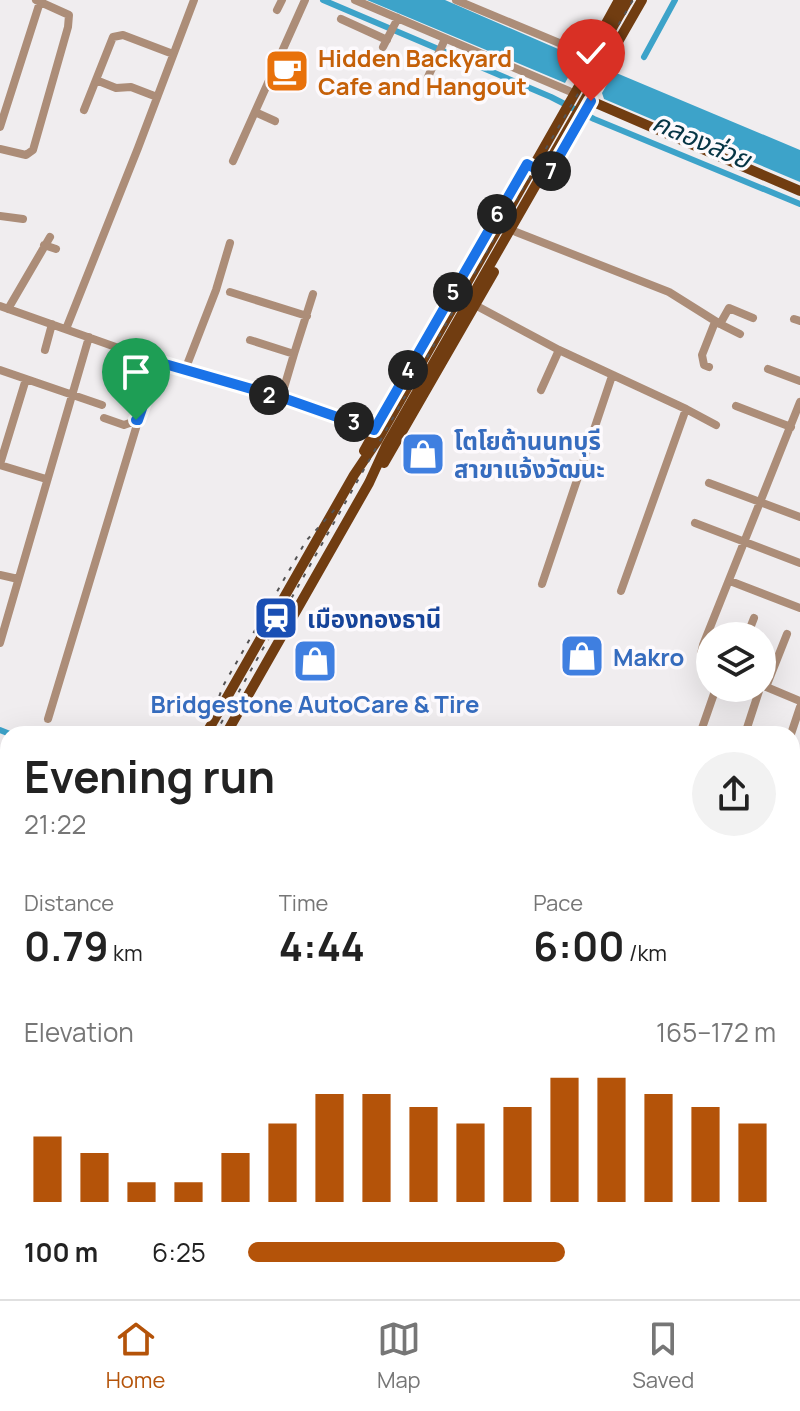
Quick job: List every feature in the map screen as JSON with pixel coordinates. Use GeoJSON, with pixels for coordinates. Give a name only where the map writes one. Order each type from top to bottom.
{"type":"FeatureCollection","features":[{"type":"Feature","properties":{"kind":"main road"},"geometry":{"type":"LineString","coordinates":[[354,475],[374,430],[619,0]]}},
{"type":"Feature","properties":{"kind":"main road"},"geometry":{"type":"LineString","coordinates":[[211,726],[628,0]]}},
{"type":"Feature","properties":{"kind":"main road"},"geometry":{"type":"LineString","coordinates":[[231,726],[369,483],[386,446],[518,230],[646,1]]}},
{"type":"Feature","properties":{"kind":"main road"},"geometry":{"type":"LineString","coordinates":[[472,305],[646,1]]}},
{"type":"Feature","properties":{"kind":"main road"},"geometry":{"type":"LineString","coordinates":[[586,109],[800,191]]}},
{"type":"Feature","properties":{"kind":"main road"},"geometry":{"type":"LineString","coordinates":[[527,164],[548,176]]}},
{"type":"Feature","properties":{"kind":"main road"},"geometry":{"type":"LineString","coordinates":[[496,216],[498,231],[504,234],[518,230]]}},
{"type":"Feature","properties":{"kind":"main road"},"geometry":{"type":"LineString","coordinates":[[484,238],[489,234],[503,238],[505,252]]}},
{"type":"Feature","properties":{"kind":"street"},"geometry":{"type":"LineString","coordinates":[[66,329],[194,0]]}},
{"type":"Feature","properties":{"kind":"street"},"geometry":{"type":"LineString","coordinates":[[277,10],[282,0]]}},
{"type":"Feature","properties":{"kind":"street"},"geometry":{"type":"LineString","coordinates":[[233,161],[305,0]]}},
{"type":"Feature","properties":{"kind":"street"},"geometry":{"type":"LineString","coordinates":[[355,0],[564,100]]}},
{"type":"Feature","properties":{"kind":"street"},"geometry":{"type":"LineString","coordinates":[[456,0],[588,55]]}},
{"type":"Feature","properties":{"kind":"street"},"geometry":{"type":"LineString","coordinates":[[0,127],[38,1],[69,15],[68,27],[33,150],[26,155],[0,149]]}},
{"type":"Feature","properties":{"kind":"street"},"geometry":{"type":"LineString","coordinates":[[341,19],[386,40],[397,21]]}},
{"type":"Feature","properties":{"kind":"street"},"geometry":{"type":"LineString","coordinates":[[84,110],[111,39],[118,35],[173,54]]}},
{"type":"Feature","properties":{"kind":"street"},"geometry":{"type":"LineString","coordinates":[[428,77],[444,41]]}},
{"type":"Feature","properties":{"kind":"street"},"geometry":{"type":"LineString","coordinates":[[96,80],[116,88],[129,86],[157,97]]}},
{"type":"Feature","properties":{"kind":"street"},"geometry":{"type":"LineString","coordinates":[[255,112],[275,121]]}},
{"type":"Feature","properties":{"kind":"street"},"geometry":{"type":"LineString","coordinates":[[0,216],[23,219]]}},
{"type":"Feature","properties":{"kind":"street"},"geometry":{"type":"LineString","coordinates":[[518,230],[669,292],[740,334]]}},
{"type":"Feature","properties":{"kind":"street"},"geometry":{"type":"LineString","coordinates":[[56,249],[47,241],[4,308],[158,362],[281,398],[374,430]]}},
{"type":"Feature","properties":{"kind":"street"},"geometry":{"type":"LineString","coordinates":[[185,370],[216,290],[230,243]]}},
{"type":"Feature","properties":{"kind":"street"},"geometry":{"type":"LineString","coordinates":[[230,292],[307,316]]}},
{"type":"Feature","properties":{"kind":"street"},"geometry":{"type":"LineString","coordinates":[[281,398],[313,294]]}},
{"type":"Feature","properties":{"kind":"street"},"geometry":{"type":"LineString","coordinates":[[472,305],[716,425]]}},
{"type":"Feature","properties":{"kind":"street"},"geometry":{"type":"LineString","coordinates":[[709,367],[704,365],[702,355],[717,323],[729,308],[753,318]]}},
{"type":"Feature","properties":{"kind":"street"},"geometry":{"type":"LineString","coordinates":[[45,350],[52,324]]}},
{"type":"Feature","properties":{"kind":"street"},"geometry":{"type":"LineString","coordinates":[[0,643],[89,337]]}},
{"type":"Feature","properties":{"kind":"street"},"geometry":{"type":"LineString","coordinates":[[250,340],[294,354]]}},
{"type":"Feature","properties":{"kind":"street"},"geometry":{"type":"LineString","coordinates":[[541,390],[559,350]]}},
{"type":"Feature","properties":{"kind":"street"},"geometry":{"type":"LineString","coordinates":[[48,719],[158,362]]}},
{"type":"Feature","properties":{"kind":"street"},"geometry":{"type":"LineString","coordinates":[[768,369],[800,381]]}},
{"type":"Feature","properties":{"kind":"street"},"geometry":{"type":"LineString","coordinates":[[0,370],[102,405]]}},
{"type":"Feature","properties":{"kind":"street"},"geometry":{"type":"LineString","coordinates":[[542,584],[612,376]]}},
{"type":"Feature","properties":{"kind":"street"},"geometry":{"type":"LineString","coordinates":[[26,379],[0,464],[46,479]]}},
{"type":"Feature","properties":{"kind":"street"},"geometry":{"type":"LineString","coordinates":[[713,622],[795,423],[800,402]]}},
{"type":"Feature","properties":{"kind":"street"},"geometry":{"type":"LineString","coordinates":[[736,406],[795,423]]}},
{"type":"Feature","properties":{"kind":"street"},"geometry":{"type":"LineString","coordinates":[[621,591],[686,409]]}},
{"type":"Feature","properties":{"kind":"street"},"geometry":{"type":"LineString","coordinates":[[104,418],[124,425],[138,420]]}},
{"type":"Feature","properties":{"kind":"street"},"geometry":{"type":"LineString","coordinates":[[709,483],[800,517]]}},
{"type":"Feature","properties":{"kind":"street"},"geometry":{"type":"LineString","coordinates":[[695,523],[800,563]]}},
{"type":"Feature","properties":{"kind":"street"},"geometry":{"type":"LineString","coordinates":[[0,575],[18,579]]}},
{"type":"Feature","properties":{"kind":"street"},"geometry":{"type":"LineString","coordinates":[[730,581],[800,608]]}},
{"type":"Feature","properties":{"kind":"street"},"geometry":{"type":"LineString","coordinates":[[752,622],[754,618]]}},
{"type":"Feature","properties":{"kind":"street"},"geometry":{"type":"LineString","coordinates":[[776,658],[787,634]]}},
{"type":"Feature","properties":{"kind":"street"},"geometry":{"type":"LineString","coordinates":[[776,691],[800,701]]}},
{"type":"Feature","properties":{"kind":"street"},"geometry":{"type":"LineString","coordinates":[[703,726],[711,702]]}},
{"type":"Feature","properties":{"kind":"street"},"geometry":{"type":"LineString","coordinates":[[748,726],[757,702]]}},
{"type":"Feature","properties":{"kind":"street"},"geometry":{"type":"LineString","coordinates":[[794,726],[800,707]]}},
{"type":"Feature","properties":{"kind":"water"},"geometry":{"type":"Polygon","coordinates":[[[367,0],[445,0],[579,58],[565,83],[367,0]]]}},
{"type":"Feature","properties":{"kind":"water"},"geometry":{"type":"Polygon","coordinates":[[[614,72],[800,150],[800,182],[604,99],[602,93],[614,72]]]}},
{"type":"Feature","properties":{"kind":"waterway","name":"คลองส่วย"},"geometry":{"type":"LineString","coordinates":[[323,0],[551,97],[594,119],[800,204]]}},
{"type":"Feature","properties":{"kind":"waterway"},"geometry":{"type":"LineString","coordinates":[[644,57],[675,0]]}},
{"type":"Feature","properties":{"kind":"railway"},"geometry":{"type":"LineString","coordinates":[[220,726],[510,210],[633,0]]}},
{"type":"Feature","properties":{"kind":"railway"},"geometry":{"type":"LineString","coordinates":[[208,726],[223,686],[306,541],[337,507]]}},
{"type":"Feature","properties":{"kind":"place","name":"Hidden Backyard Cafe and Hangout"},"geometry":{"type":"Point","coordinates":[287,71]}},
{"type":"Feature","properties":{"kind":"place","name":"โตโยต้านนทบุรี สาขาแจ้งวัฒนะ"},"geometry":{"type":"Point","coordinates":[423,454]}},
{"type":"Feature","properties":{"kind":"place","name":"เมืองทองธานี"},"geometry":{"type":"Point","coordinates":[276,618]}},
{"type":"Feature","properties":{"kind":"place","name":"Makro"},"geometry":{"type":"Point","coordinates":[582,656]}},
{"type":"Feature","properties":{"kind":"place","name":"Bridgestone AutoCare & Tire"},"geometry":{"type":"Point","coordinates":[315,661]}},
{"type":"Feature","properties":{"kind":"route"},"geometry":{"type":"LineString","coordinates":[[136,420],[158,362],[286,399],[374,430],[527,164],[548,176],[591,101]]}}]}
